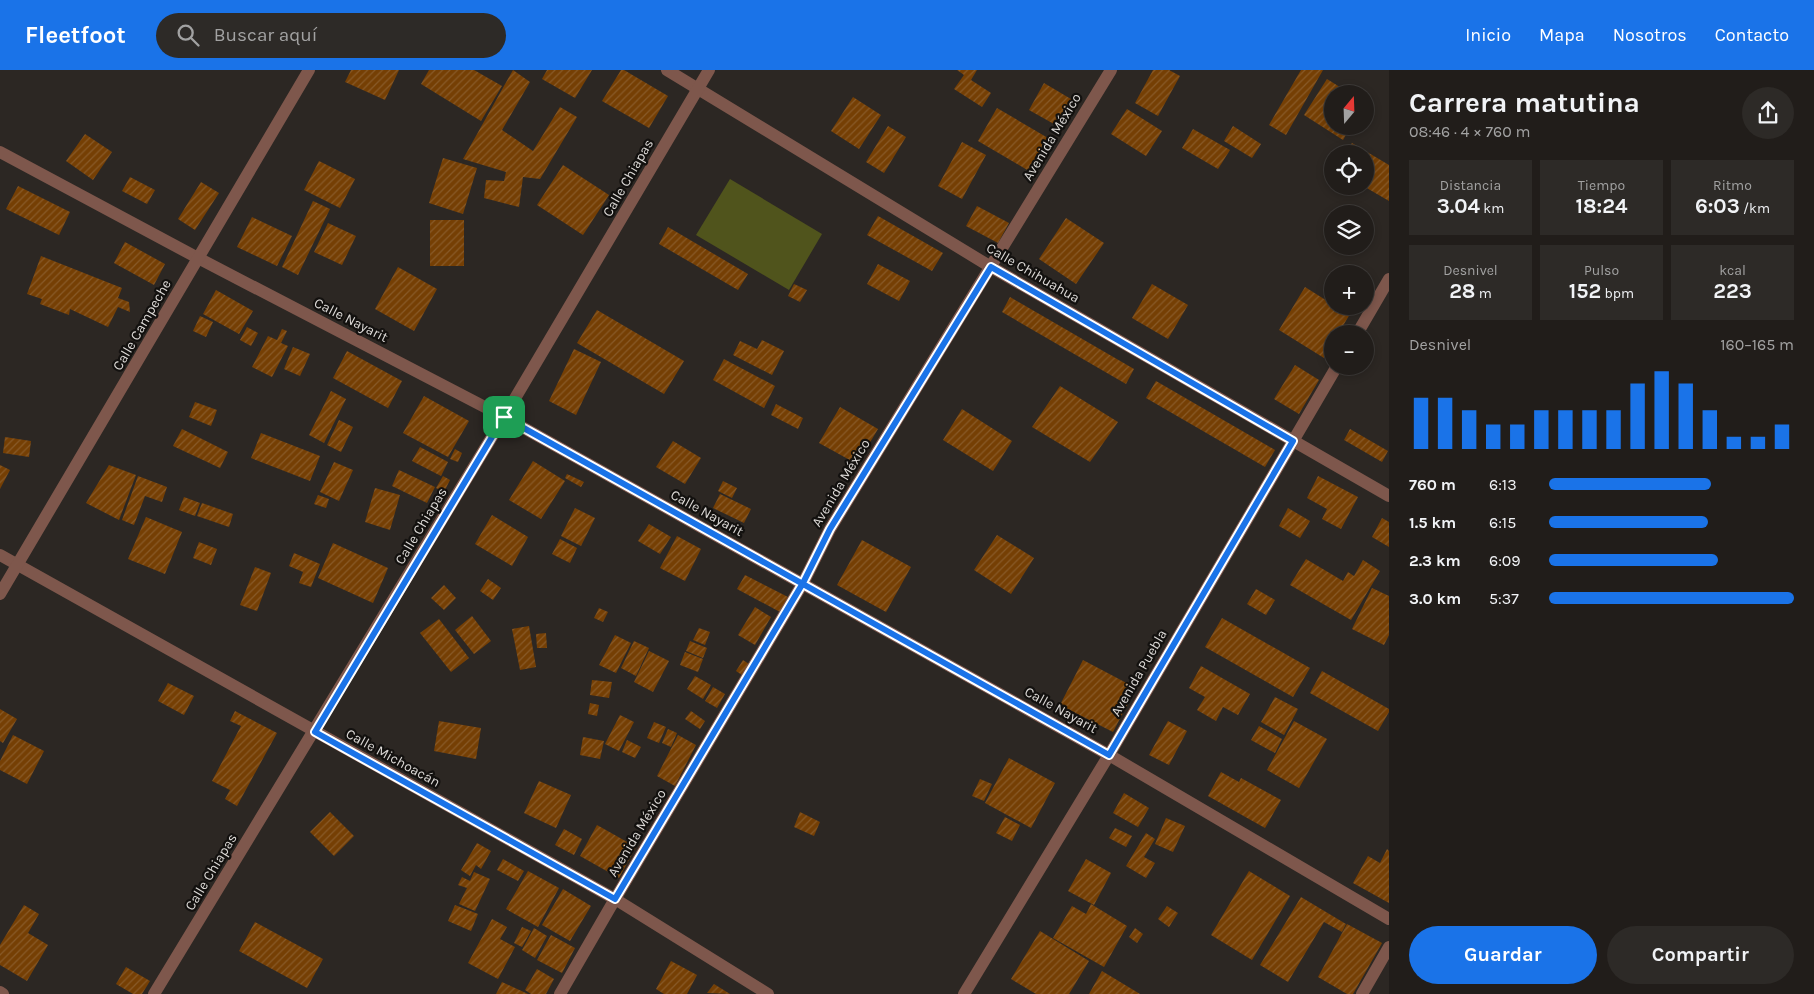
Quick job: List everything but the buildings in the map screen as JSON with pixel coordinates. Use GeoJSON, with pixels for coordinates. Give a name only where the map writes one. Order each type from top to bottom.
{"type":"FeatureCollection","features":[{"type":"Feature","properties":{"kind":"street","name":"Calle Campeche"},"geometry":{"type":"LineString","coordinates":[[0,594],[309,70]]}},
{"type":"Feature","properties":{"kind":"street","name":"Calle Chihuahua"},"geometry":{"type":"LineString","coordinates":[[667,70],[991,267],[1389,496]]}},
{"type":"Feature","properties":{"kind":"street","name":"Calle Chiapas"},"geometry":{"type":"LineString","coordinates":[[154,994],[315,732],[709,70]]}},
{"type":"Feature","properties":{"kind":"street","name":"Avenida México"},"geometry":{"type":"LineString","coordinates":[[560,994],[803,583],[830,529],[1111,70]]}},
{"type":"Feature","properties":{"kind":"street","name":"Calle Nayarit"},"geometry":{"type":"LineString","coordinates":[[0,152],[198,258],[504,417],[1109,755],[1389,920]]}},
{"type":"Feature","properties":{"kind":"street"},"geometry":{"type":"LineString","coordinates":[[1361,325],[1389,279]]}},
{"type":"Feature","properties":{"kind":"street","name":"Avenida Puebla"},"geometry":{"type":"LineString","coordinates":[[964,994],[1109,755],[1332,375]]}},
{"type":"Feature","properties":{"kind":"street","name":"Calle Michoacán"},"geometry":{"type":"LineString","coordinates":[[0,555],[615,899],[768,994]]}},
{"type":"Feature","properties":{"kind":"street"},"geometry":{"type":"LineString","coordinates":[[1362,994],[1389,947]]}},
{"type":"Feature","properties":{"kind":"green space"},"geometry":{"type":"Polygon","coordinates":[[[730,179],[822,234],[789,290],[696,235],[730,179]]]}},
{"type":"Feature","properties":{"kind":"route"},"geometry":{"type":"LineString","coordinates":[[504,417],[315,732],[615,899],[803,583],[830,529],[991,267],[1293,441],[1109,755],[803,583],[504,417]]}}]}
